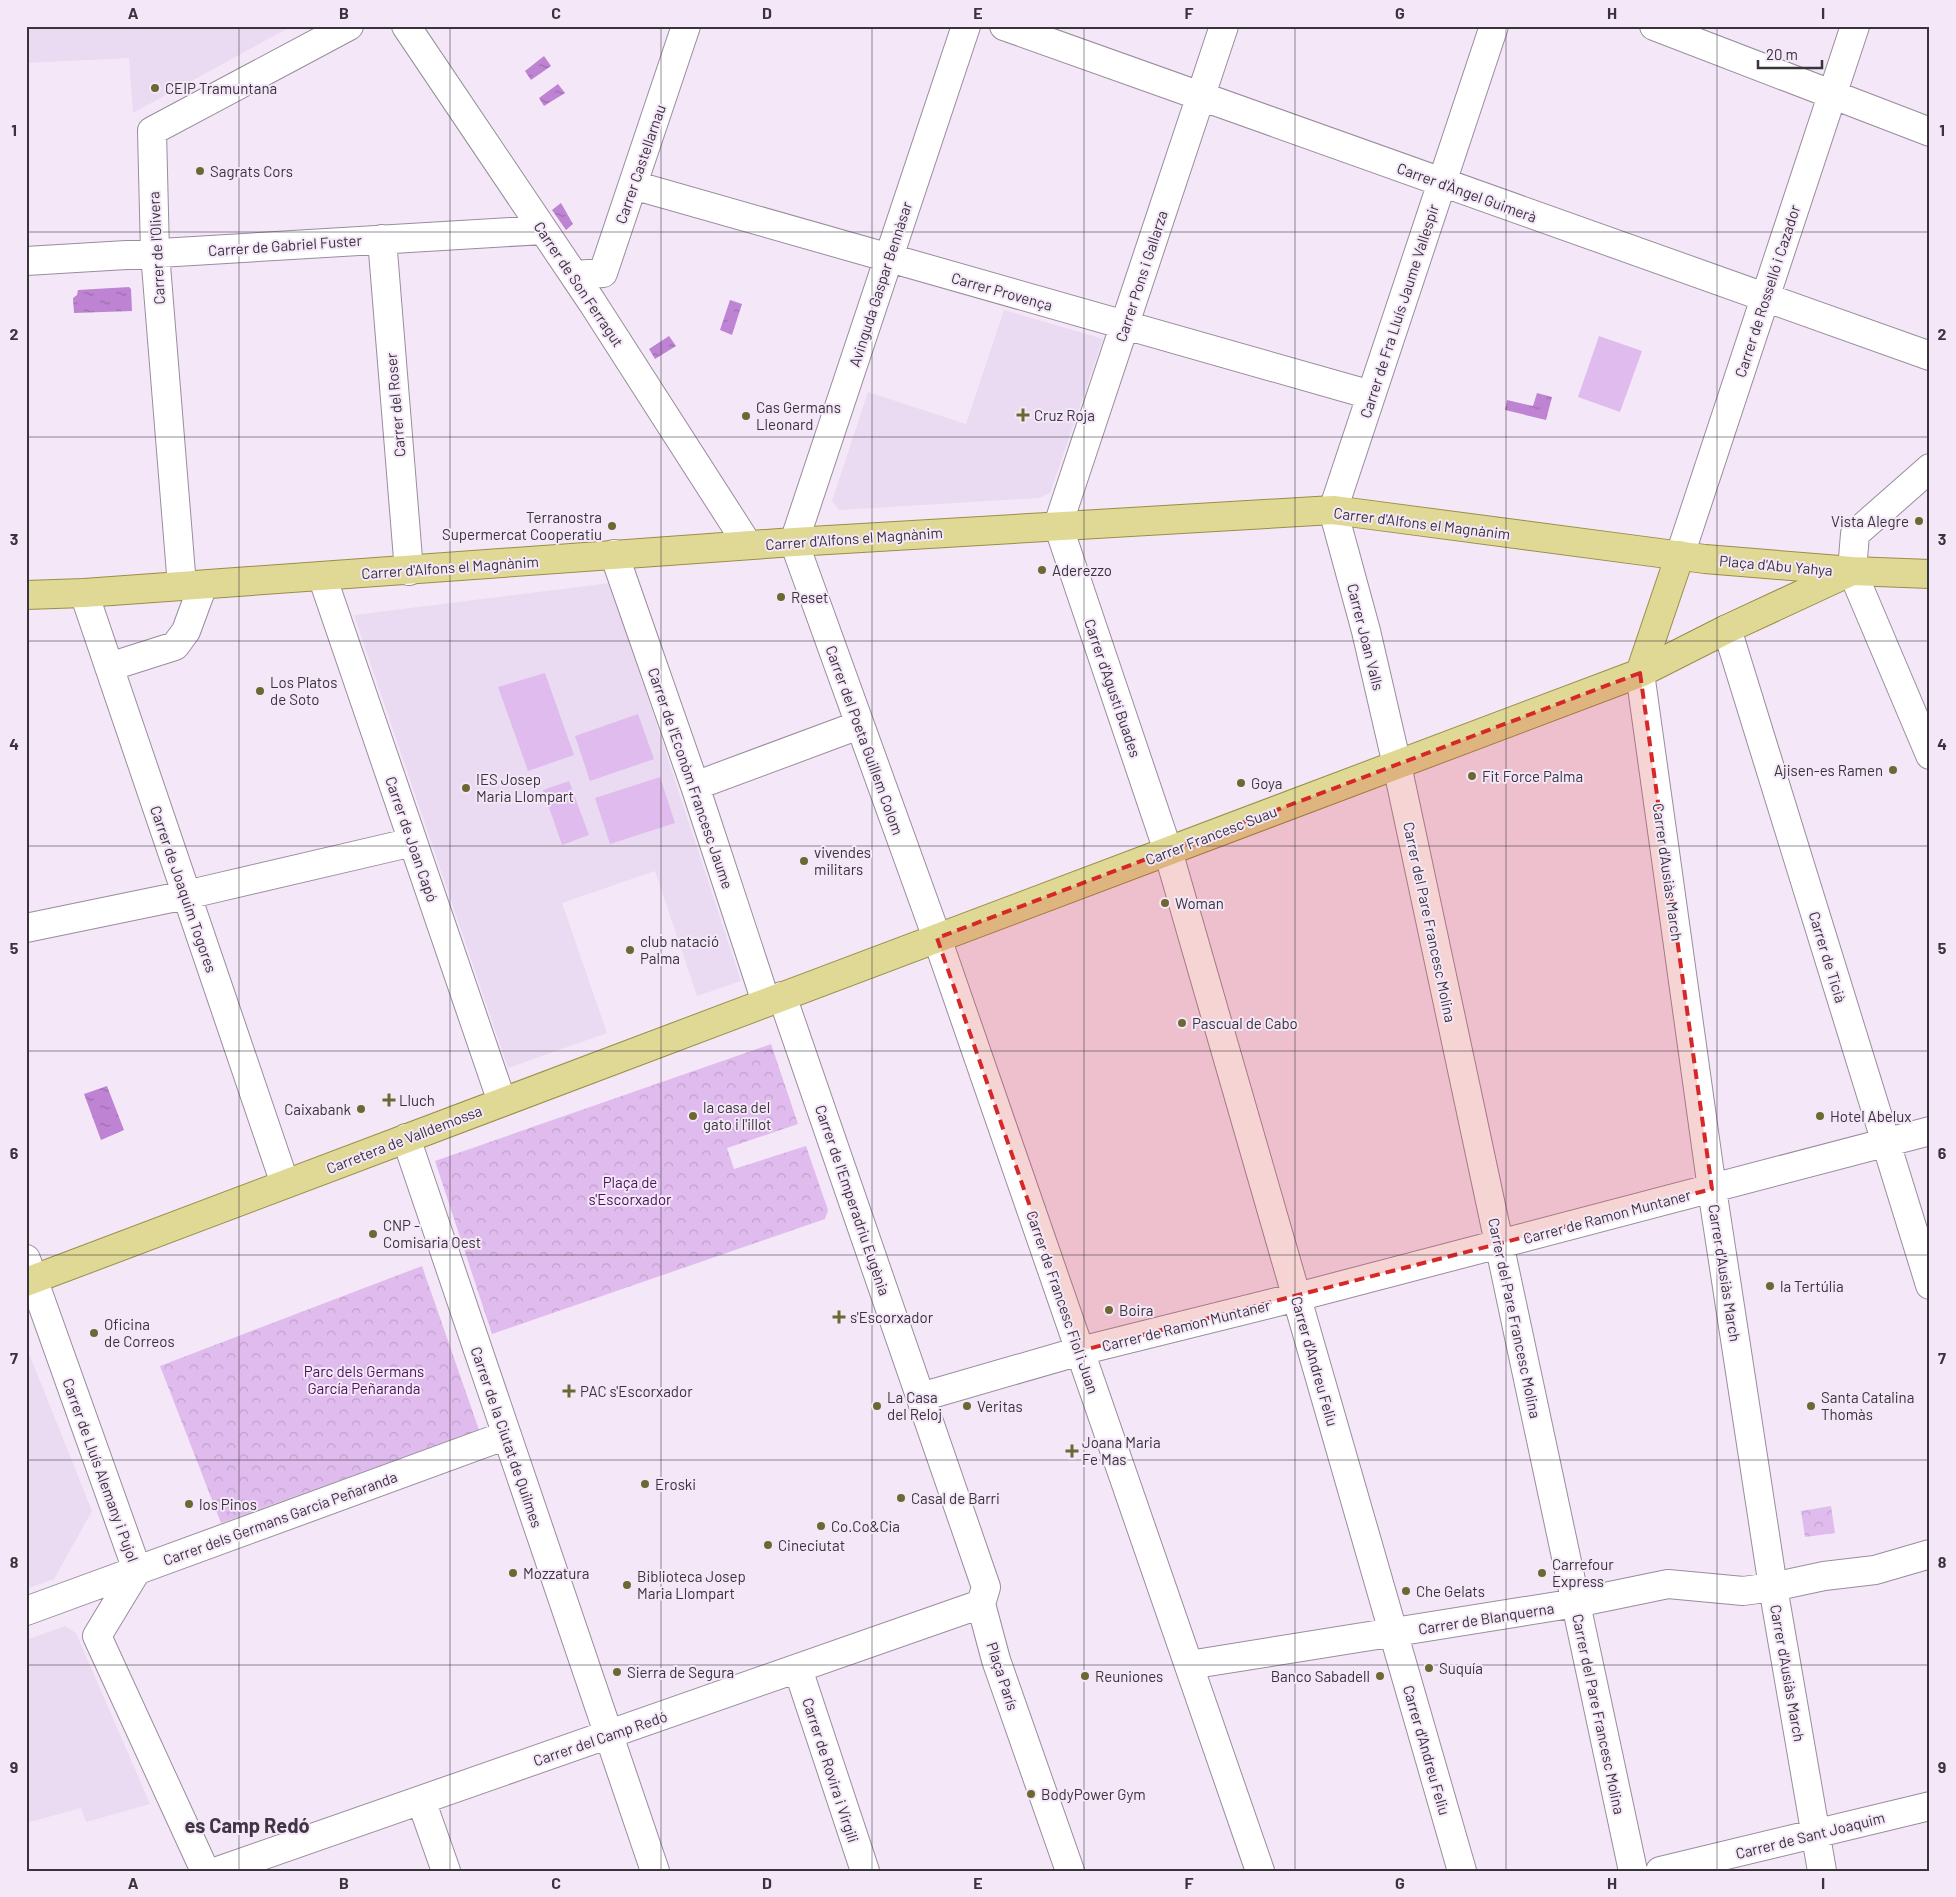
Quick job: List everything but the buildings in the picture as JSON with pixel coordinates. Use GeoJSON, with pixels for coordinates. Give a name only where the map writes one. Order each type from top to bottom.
{"type":"FeatureCollection","features":[{"type":"Feature","properties":{"kind":"main road","name":"Carrer d'Alfons el Magnànim"},"geometry":{"type":"LineString","coordinates":[[26,595],[192,586],[794,542],[1333,510],[1680,556]]}},
{"type":"Feature","properties":{"kind":"main road","name":"Plaça d'Abu Yahya"},"geometry":{"type":"LineString","coordinates":[[1680,556],[1852,571]]}},
{"type":"Feature","properties":{"kind":"main road"},"geometry":{"type":"LineString","coordinates":[[1640,673],[1680,556]]}},
{"type":"Feature","properties":{"kind":"main road","name":"Plaça d'Abu Yahya"},"geometry":{"type":"LineString","coordinates":[[1640,673],[1727,629],[1852,571]]}},
{"type":"Feature","properties":{"kind":"main road"},"geometry":{"type":"LineString","coordinates":[[1852,571],[1930,574]]}},
{"type":"Feature","properties":{"kind":"main road","name":"Carrer Francesc Suau"},"geometry":{"type":"LineString","coordinates":[[774,999],[1640,673]]}},
{"type":"Feature","properties":{"kind":"main road","name":"Carretera de Valldemossa"},"geometry":{"type":"LineString","coordinates":[[28,1273],[285,1184],[774,999]]}},
{"type":"Feature","properties":{"kind":"street","name":"Carrer de l'Olivera"},"geometry":{"type":"LineString","coordinates":[[192,586],[154,253],[152,131],[349,26]]}},
{"type":"Feature","properties":{"kind":"street","name":"Carrer de Son Ferragut"},"geometry":{"type":"LineString","coordinates":[[406,26],[428,39],[543,230],[574,275],[748,546]]}},
{"type":"Feature","properties":{"kind":"street","name":"Carrer Castellarnau"},"geometry":{"type":"LineString","coordinates":[[574,275],[603,273],[686,26]]}},
{"type":"Feature","properties":{"kind":"street","name":"Avinguda Gaspar Bennàsar"},"geometry":{"type":"LineString","coordinates":[[794,542],[966,26]]}},
{"type":"Feature","properties":{"kind":"street","name":"Carrer d'Àngel Guimerà"},"geometry":{"type":"LineString","coordinates":[[1004,26],[1200,98],[1930,356]]}},
{"type":"Feature","properties":{"kind":"street","name":"Carrer Pons i Gallarza"},"geometry":{"type":"LineString","coordinates":[[1058,525],[1224,26]]}},
{"type":"Feature","properties":{"kind":"street","name":"Carrer de Fra Lluís Jaume Vallespir"},"geometry":{"type":"LineString","coordinates":[[1333,510],[1494,26]]}},
{"type":"Feature","properties":{"kind":"street"},"geometry":{"type":"LineString","coordinates":[[1654,26],[1930,132]]}},
{"type":"Feature","properties":{"kind":"street","name":"Carrer de Rosselló i Cazador"},"geometry":{"type":"LineString","coordinates":[[1680,556],[1855,26]]}},
{"type":"Feature","properties":{"kind":"street","name":"Carrer Provença"},"geometry":{"type":"LineString","coordinates":[[633,185],[1371,395]]}},
{"type":"Feature","properties":{"kind":"street","name":"Carrer de Gabriel Fuster"},"geometry":{"type":"LineString","coordinates":[[26,261],[543,230]]}},
{"type":"Feature","properties":{"kind":"street","name":"Carrer del Roser"},"geometry":{"type":"LineString","coordinates":[[382,239],[409,571]]}},
{"type":"Feature","properties":{"kind":"street"},"geometry":{"type":"LineString","coordinates":[[1930,468],[1855,534],[1852,571],[1930,755]]}},
{"type":"Feature","properties":{"kind":"street","name":"Carrer Joan Valls"},"geometry":{"type":"LineString","coordinates":[[1333,510],[1366,631],[1397,765]]}},
{"type":"Feature","properties":{"kind":"street","name":"Carrer d'Agustí Buades"},"geometry":{"type":"LineString","coordinates":[[1058,525],[1168,851]]}},
{"type":"Feature","properties":{"kind":"street","name":"Carrer del Poeta Guillem Colom"},"geometry":{"type":"LineString","coordinates":[[794,542],[937,938]]}},
{"type":"Feature","properties":{"kind":"street","name":"Carrer de l'Econòm Francesc Jaume"},"geometry":{"type":"LineString","coordinates":[[614,554],[695,786],[774,999]]}},
{"type":"Feature","properties":{"kind":"street","name":"Carrer de Joan Capó"},"geometry":{"type":"LineString","coordinates":[[322,576],[502,1102]]}},
{"type":"Feature","properties":{"kind":"street"},"geometry":{"type":"LineString","coordinates":[[106,660],[175,646],[186,630],[194,612],[192,586]]}},
{"type":"Feature","properties":{"kind":"street","name":"Carrer de Joaquim Togores"},"geometry":{"type":"LineString","coordinates":[[84,593],[285,1184]]}},
{"type":"Feature","properties":{"kind":"street","name":"Carrer de Ticià"},"geometry":{"type":"LineString","coordinates":[[1727,629],[1930,1285]]}},
{"type":"Feature","properties":{"kind":"street","name":"Carrer d'Ausiàs March"},"geometry":{"type":"LineString","coordinates":[[1640,673],[1712,1189],[1773,1587],[1822,1871]]}},
{"type":"Feature","properties":{"kind":"street"},"geometry":{"type":"LineString","coordinates":[[695,786],[859,725]]}},
{"type":"Feature","properties":{"kind":"street","name":"Carrer del Pare Francesc Molina"},"geometry":{"type":"LineString","coordinates":[[1397,765],[1633,1871]]}},
{"type":"Feature","properties":{"kind":"street"},"geometry":{"type":"LineString","coordinates":[[26,928],[186,895],[413,842]]}},
{"type":"Feature","properties":{"kind":"street","name":"Carrer d'Andreu Feliu"},"geometry":{"type":"LineString","coordinates":[[1168,851],[1462,1871]]}},
{"type":"Feature","properties":{"kind":"street","name":"Carrer de Francesc Fiol i Juan"},"geometry":{"type":"LineString","coordinates":[[937,938],[1260,1871]]}},
{"type":"Feature","properties":{"kind":"street","name":"Carrer de l'Emperadriu Eugènia"},"geometry":{"type":"LineString","coordinates":[[774,999],[922,1396],[986,1587],[981,1604]]}},
{"type":"Feature","properties":{"kind":"street","name":"Carrer de Ramon Muntaner"},"geometry":{"type":"LineString","coordinates":[[922,1396],[1080,1351],[1297,1297],[1930,1131]]}},
{"type":"Feature","properties":{"kind":"street","name":"Carrer de la Ciutat de Quilmes"},"geometry":{"type":"LineString","coordinates":[[406,1138],[655,1871]]}},
{"type":"Feature","properties":{"kind":"street","name":"Carrer de Lluís Alemany i Pujol"},"geometry":{"type":"LineString","coordinates":[[28,1273],[137,1570],[96,1636],[205,1871]]}},
{"type":"Feature","properties":{"kind":"street","name":"Carrer dels Germans García Peñaranda"},"geometry":{"type":"LineString","coordinates":[[26,1611],[506,1435]]}},
{"type":"Feature","properties":{"kind":"street","name":"Carrer de Blanquerna"},"geometry":{"type":"LineString","coordinates":[[1189,1665],[1576,1603],[1668,1584],[1743,1591],[1773,1587],[1824,1576],[1875,1570],[1930,1554]]}},
{"type":"Feature","properties":{"kind":"street","name":"Carrer del Camp Redó"},"geometry":{"type":"LineString","coordinates":[[218,1871],[981,1604]]}},
{"type":"Feature","properties":{"kind":"street","name":"Plaça París"},"geometry":{"type":"LineString","coordinates":[[981,1604],[996,1660],[1070,1871]]}},
{"type":"Feature","properties":{"kind":"street","name":"Carrer de Rovira i Virgili"},"geometry":{"type":"LineString","coordinates":[[798,1669],[865,1871]]}},
{"type":"Feature","properties":{"kind":"street"},"geometry":{"type":"LineString","coordinates":[[421,1800],[446,1871]]}},
{"type":"Feature","properties":{"kind":"street","name":"Carrer de Sant Joaquim"},"geometry":{"type":"LineString","coordinates":[[1660,1871],[1930,1806]]}},
{"type":"Feature","properties":{"kind":"highlighted area"},"geometry":{"type":"Polygon","coordinates":[[[1640,673],[1712,1189],[1080,1351],[937,938],[1640,673]]]}},
{"type":"Feature","properties":{"kind":"shaded area","name":"CEIP Tramuntana"},"geometry":{"type":"Polygon","coordinates":[[[26,26],[292,26],[133,113],[129,58],[26,63],[26,26]]]}},
{"type":"Feature","properties":{"kind":"shaded area","name":"Cruz Roja"},"geometry":{"type":"Polygon","coordinates":[[[1004,310],[1103,339],[1050,493],[1039,498],[839,510],[832,501],[868,392],[966,424],[1004,310]]]}},
{"type":"Feature","properties":{"kind":"shaded area"},"geometry":{"type":"Polygon","coordinates":[[[610,583],[741,981],[697,996],[655,871],[562,903],[607,1033],[508,1068],[354,615],[610,583]]]}},
{"type":"Feature","properties":{"kind":"shaded area"},"geometry":{"type":"Polygon","coordinates":[[[26,1346],[92,1511],[54,1579],[26,1589],[26,1346]]]}},
{"type":"Feature","properties":{"kind":"shaded area"},"geometry":{"type":"Polygon","coordinates":[[[65,1626],[76,1633],[150,1804],[86,1822],[81,1808],[26,1823],[26,1640],[65,1626]]]}},
{"type":"Feature","properties":{"kind":"green space"},"geometry":{"type":"Polygon","coordinates":[[[1599,336],[1642,351],[1620,412],[1578,397],[1599,336]]]}},
{"type":"Feature","properties":{"kind":"green space"},"geometry":{"type":"Polygon","coordinates":[[[545,673],[574,755],[528,771],[498,687],[545,673]]]}},
{"type":"Feature","properties":{"kind":"green space"},"geometry":{"type":"Polygon","coordinates":[[[638,714],[654,759],[590,781],[575,736],[638,714]]]}},
{"type":"Feature","properties":{"kind":"green space"},"geometry":{"type":"Polygon","coordinates":[[[660,777],[675,823],[610,844],[595,798],[660,777]]]}},
{"type":"Feature","properties":{"kind":"green space"},"geometry":{"type":"Polygon","coordinates":[[[569,781],[589,835],[562,845],[543,790],[569,781]]]}},
{"type":"Feature","properties":{"kind":"green space","name":"Plaça de s'Escorxador"},"geometry":{"type":"Polygon","coordinates":[[[771,1044],[798,1124],[727,1148],[734,1169],[806,1146],[828,1210],[825,1219],[492,1334],[435,1161],[771,1044]]]}},
{"type":"Feature","properties":{"kind":"green space","name":"Parc dels Germans García Peñaranda"},"geometry":{"type":"Polygon","coordinates":[[[422,1266],[479,1430],[221,1523],[160,1366],[422,1266]]]}},
{"type":"Feature","properties":{"kind":"green space"},"geometry":{"type":"Polygon","coordinates":[[[1831,1506],[1835,1533],[1805,1537],[1801,1511],[1831,1506]]]}},
{"type":"Feature","properties":{"kind":"water"},"geometry":{"type":"Polygon","coordinates":[[[544,56],[551,66],[531,80],[525,71],[544,56]]]}},
{"type":"Feature","properties":{"kind":"water"},"geometry":{"type":"Polygon","coordinates":[[[558,84],[565,93],[544,106],[539,98],[558,84]]]}},
{"type":"Feature","properties":{"kind":"water"},"geometry":{"type":"Polygon","coordinates":[[[561,203],[573,224],[566,230],[552,210],[561,203]]]}},
{"type":"Feature","properties":{"kind":"water"},"geometry":{"type":"Polygon","coordinates":[[[129,287],[131,289],[132,311],[74,313],[73,298],[77,295],[78,290],[129,287]]]}},
{"type":"Feature","properties":{"kind":"water"},"geometry":{"type":"Polygon","coordinates":[[[730,300],[742,304],[732,335],[720,330],[730,300]]]}},
{"type":"Feature","properties":{"kind":"water"},"geometry":{"type":"Polygon","coordinates":[[[669,336],[676,346],[655,359],[649,349],[669,336]]]}},
{"type":"Feature","properties":{"kind":"water"},"geometry":{"type":"Polygon","coordinates":[[[1537,393],[1552,397],[1546,420],[1505,410],[1507,400],[1533,406],[1537,393]]]}},
{"type":"Feature","properties":{"kind":"water"},"geometry":{"type":"Polygon","coordinates":[[[107,1086],[124,1130],[101,1140],[84,1094],[107,1086]]]}},
{"type":"Feature","properties":{"kind":"place","name":"CEIP Tramuntana"},"geometry":{"type":"Point","coordinates":[155,88]}},
{"type":"Feature","properties":{"kind":"place","name":"Sagrats Cors"},"geometry":{"type":"Point","coordinates":[200,171]}},
{"type":"Feature","properties":{"kind":"place","name":"Cruz Roja"},"geometry":{"type":"Point","coordinates":[1023,415]}},
{"type":"Feature","properties":{"kind":"place","name":"Cas Germans Lleonard"},"geometry":{"type":"Point","coordinates":[746,416]}},
{"type":"Feature","properties":{"kind":"place","name":"Vista Alegre"},"geometry":{"type":"Point","coordinates":[1919,521]}},
{"type":"Feature","properties":{"kind":"place","name":"Terranostra Supermercat Cooperatiu"},"geometry":{"type":"Point","coordinates":[612,526]}},
{"type":"Feature","properties":{"kind":"place","name":"Aderezzo"},"geometry":{"type":"Point","coordinates":[1042,570]}},
{"type":"Feature","properties":{"kind":"place","name":"Reset"},"geometry":{"type":"Point","coordinates":[781,597]}},
{"type":"Feature","properties":{"kind":"place","name":"Los Platos de Soto"},"geometry":{"type":"Point","coordinates":[260,691]}},
{"type":"Feature","properties":{"kind":"place","name":"Ajisen-es Ramen"},"geometry":{"type":"Point","coordinates":[1893,770]}},
{"type":"Feature","properties":{"kind":"place","name":"Fit Force Palma"},"geometry":{"type":"Point","coordinates":[1472,776]}},
{"type":"Feature","properties":{"kind":"place","name":"Goya"},"geometry":{"type":"Point","coordinates":[1241,783]}},
{"type":"Feature","properties":{"kind":"place","name":"IES Josep Maria Llompart"},"geometry":{"type":"Point","coordinates":[466,788]}},
{"type":"Feature","properties":{"kind":"place","name":"vivendes militars"},"geometry":{"type":"Point","coordinates":[804,861]}},
{"type":"Feature","properties":{"kind":"place","name":"Woman"},"geometry":{"type":"Point","coordinates":[1165,903]}},
{"type":"Feature","properties":{"kind":"place","name":"club natació Palma"},"geometry":{"type":"Point","coordinates":[630,950]}},
{"type":"Feature","properties":{"kind":"place","name":"Pascual de Cabo"},"geometry":{"type":"Point","coordinates":[1182,1023]}},
{"type":"Feature","properties":{"kind":"place","name":"Lluch"},"geometry":{"type":"Point","coordinates":[389,1100]}},
{"type":"Feature","properties":{"kind":"place","name":"Caixabank"},"geometry":{"type":"Point","coordinates":[361,1109]}},
{"type":"Feature","properties":{"kind":"place","name":"la casa del gato i l'illot"},"geometry":{"type":"Point","coordinates":[693,1116]}},
{"type":"Feature","properties":{"kind":"place","name":"Hotel Abelux"},"geometry":{"type":"Point","coordinates":[1820,1116]}},
{"type":"Feature","properties":{"kind":"place","name":"CNP - Comisaria Oest"},"geometry":{"type":"Point","coordinates":[373,1234]}},
{"type":"Feature","properties":{"kind":"place","name":"la Tertúlia"},"geometry":{"type":"Point","coordinates":[1770,1286]}},
{"type":"Feature","properties":{"kind":"place","name":"Boira"},"geometry":{"type":"Point","coordinates":[1109,1310]}},
{"type":"Feature","properties":{"kind":"place","name":"s'Escorxador"},"geometry":{"type":"Point","coordinates":[839,1317]}},
{"type":"Feature","properties":{"kind":"place","name":"Oficina de Correos"},"geometry":{"type":"Point","coordinates":[94,1333]}},
{"type":"Feature","properties":{"kind":"place","name":"PAC s'Escorxador"},"geometry":{"type":"Point","coordinates":[569,1391]}},
{"type":"Feature","properties":{"kind":"place","name":"La Casa del Reloj"},"geometry":{"type":"Point","coordinates":[877,1406]}},
{"type":"Feature","properties":{"kind":"place","name":"Veritas"},"geometry":{"type":"Point","coordinates":[967,1406]}},
{"type":"Feature","properties":{"kind":"place","name":"Santa Catalina Thomàs"},"geometry":{"type":"Point","coordinates":[1811,1406]}},
{"type":"Feature","properties":{"kind":"place","name":"Joana Maria Fe Mas"},"geometry":{"type":"Point","coordinates":[1072,1451]}},
{"type":"Feature","properties":{"kind":"place","name":"Eroski"},"geometry":{"type":"Point","coordinates":[645,1484]}},
{"type":"Feature","properties":{"kind":"place","name":"Casal de Barri"},"geometry":{"type":"Point","coordinates":[901,1498]}},
{"type":"Feature","properties":{"kind":"place","name":"los Pinos"},"geometry":{"type":"Point","coordinates":[189,1504]}},
{"type":"Feature","properties":{"kind":"place","name":"Co.Co&Cia"},"geometry":{"type":"Point","coordinates":[821,1526]}},
{"type":"Feature","properties":{"kind":"place","name":"Cineciutat"},"geometry":{"type":"Point","coordinates":[768,1545]}},
{"type":"Feature","properties":{"kind":"place","name":"Mozzatura"},"geometry":{"type":"Point","coordinates":[513,1573]}},
{"type":"Feature","properties":{"kind":"place","name":"Carrefour Express"},"geometry":{"type":"Point","coordinates":[1542,1573]}},
{"type":"Feature","properties":{"kind":"place","name":"Biblioteca Josep Maria Llompart"},"geometry":{"type":"Point","coordinates":[627,1585]}},
{"type":"Feature","properties":{"kind":"place","name":"Che Gelats"},"geometry":{"type":"Point","coordinates":[1406,1591]}},
{"type":"Feature","properties":{"kind":"place","name":"Suquía"},"geometry":{"type":"Point","coordinates":[1429,1668]}},
{"type":"Feature","properties":{"kind":"place","name":"Sierra de Segura"},"geometry":{"type":"Point","coordinates":[617,1672]}},
{"type":"Feature","properties":{"kind":"place","name":"Reuniones"},"geometry":{"type":"Point","coordinates":[1085,1676]}},
{"type":"Feature","properties":{"kind":"place","name":"Banco Sabadell"},"geometry":{"type":"Point","coordinates":[1380,1676]}},
{"type":"Feature","properties":{"kind":"place","name":"BodyPower Gym"},"geometry":{"type":"Point","coordinates":[1031,1794]}},
{"type":"Feature","properties":{"kind":"district","name":"es Camp Redó"},"geometry":{"type":"Point","coordinates":[247,1825]}}]}
